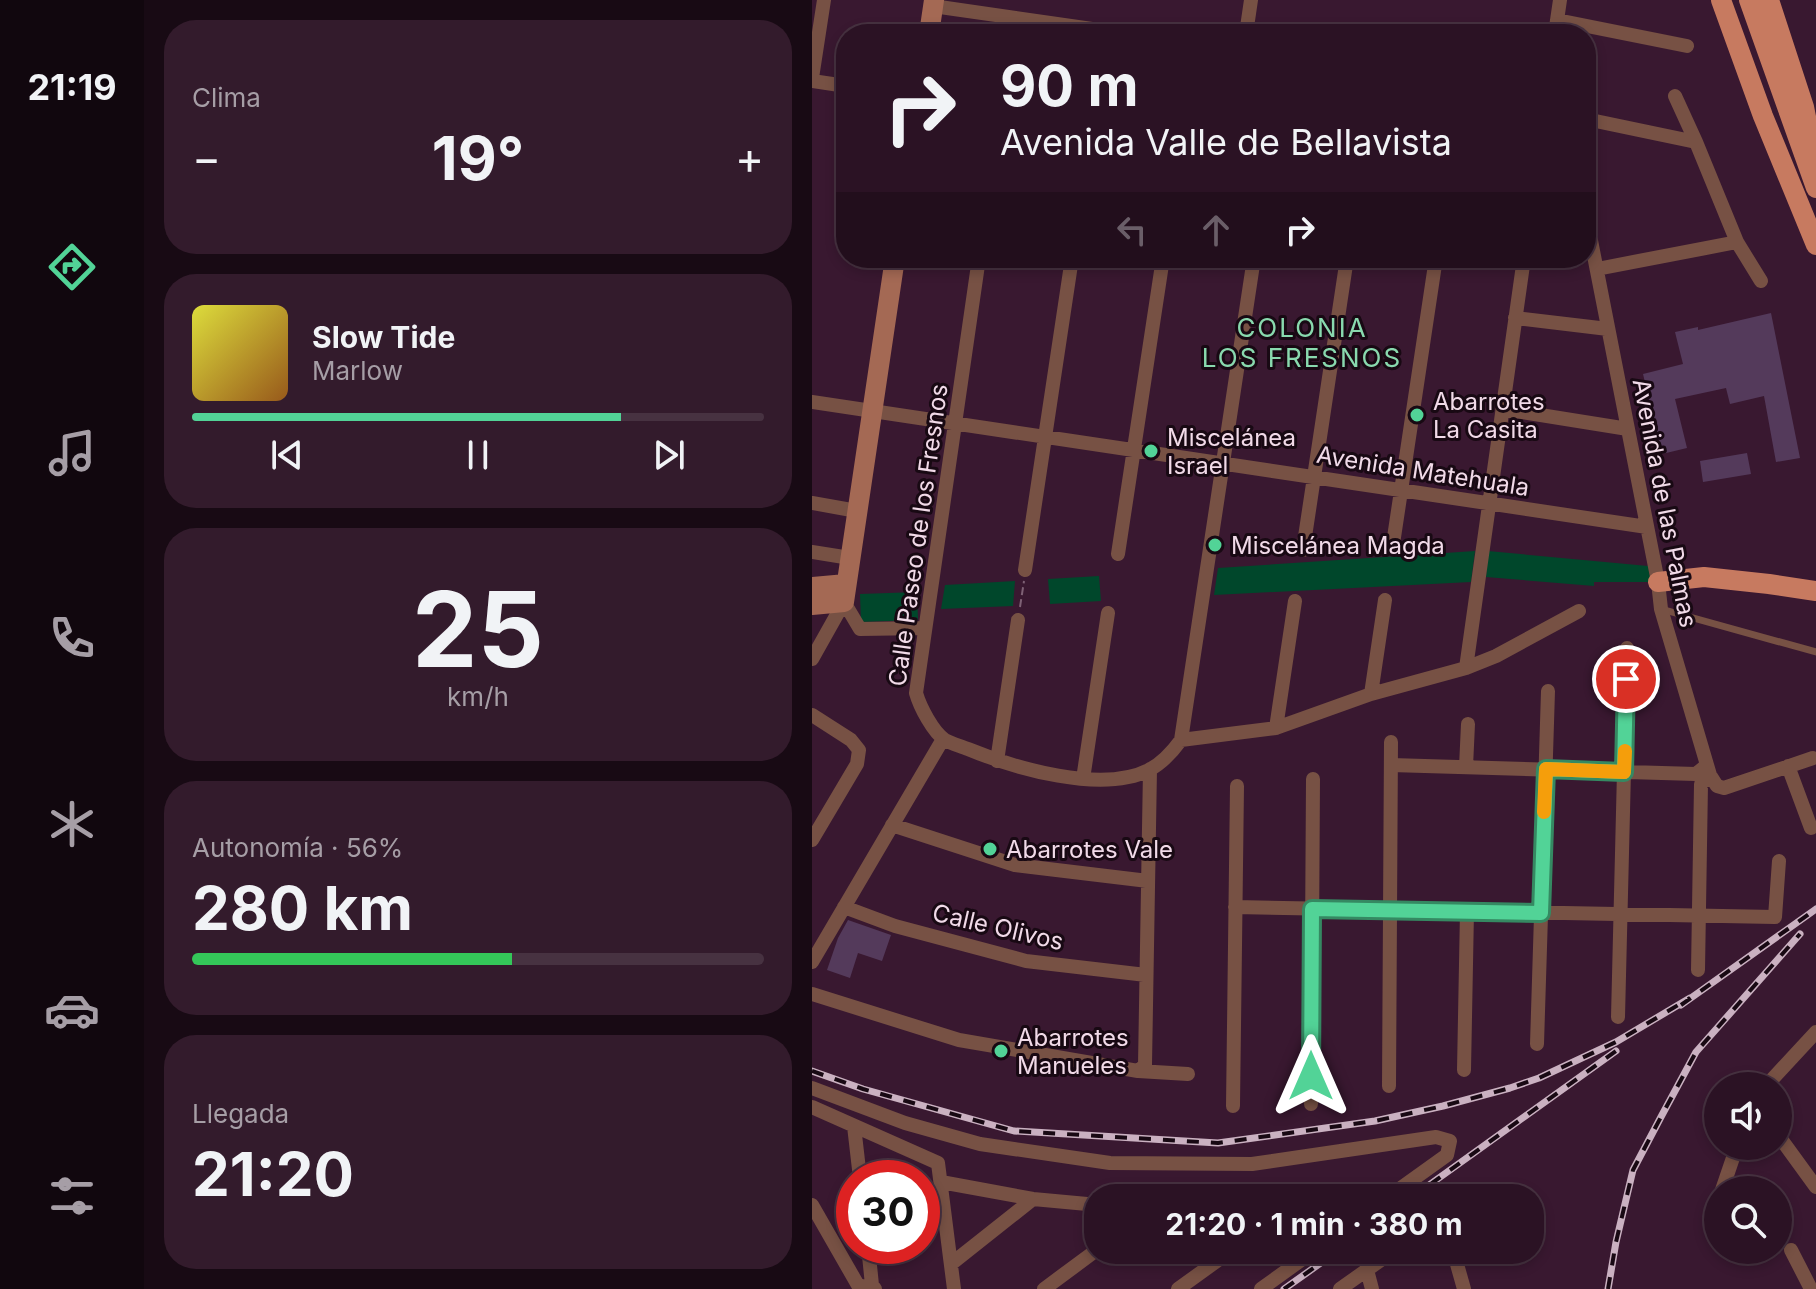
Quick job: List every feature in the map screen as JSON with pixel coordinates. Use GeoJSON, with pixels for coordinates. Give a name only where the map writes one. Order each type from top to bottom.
{"type":"FeatureCollection","features":[{"type":"Feature","properties":{"kind":"main road"},"geometry":{"type":"LineString","coordinates":[[1706,0],[1763,116]]}},
{"type":"Feature","properties":{"kind":"main road"},"geometry":{"type":"LineString","coordinates":[[1721,0],[1763,116],[1816,245]]}},
{"type":"Feature","properties":{"kind":"main road"},"geometry":{"type":"LineString","coordinates":[[1749,0],[1813,180]]}},
{"type":"Feature","properties":{"kind":"main road"},"geometry":{"type":"LineString","coordinates":[[1769,0],[1804,107],[1813,180]]}},
{"type":"Feature","properties":{"kind":"main road"},"geometry":{"type":"LineString","coordinates":[[1659,595],[1704,577],[1816,591]]}},
{"type":"Feature","properties":{"kind":"main road"},"geometry":{"type":"LineString","coordinates":[[1659,595],[1704,588],[1816,602]]}},
{"type":"Feature","properties":{"kind":"street"},"geometry":{"type":"LineString","coordinates":[[824,0],[812,79],[836,84]]}},
{"type":"Feature","properties":{"kind":"street"},"geometry":{"type":"LineString","coordinates":[[1247,24],[1251,0]]}},
{"type":"Feature","properties":{"kind":"street"},"geometry":{"type":"LineString","coordinates":[[1556,24],[1560,0]]}},
{"type":"Feature","properties":{"kind":"street"},"geometry":{"type":"LineString","coordinates":[[931,24],[934,3],[1065,24]]}},
{"type":"Feature","properties":{"kind":"street"},"geometry":{"type":"LineString","coordinates":[[1596,33],[1687,46]]}},
{"type":"Feature","properties":{"kind":"street"},"geometry":{"type":"LineString","coordinates":[[1675,96],[1737,242],[1761,281]]}},
{"type":"Feature","properties":{"kind":"street"},"geometry":{"type":"LineString","coordinates":[[1596,121],[1696,142]]}},
{"type":"Feature","properties":{"kind":"street"},"geometry":{"type":"LineString","coordinates":[[1597,269],[1737,242]]}},
{"type":"Feature","properties":{"kind":"street","name":"Avenida de las Palmas"},"geometry":{"type":"LineString","coordinates":[[1596,264],[1659,595],[1703,774]]}},
{"type":"Feature","properties":{"kind":"street"},"geometry":{"type":"LineString","coordinates":[[812,659],[845,593],[893,268]]}},
{"type":"Feature","properties":{"kind":"street","name":"Calle Paseo de los Fresnos"},"geometry":{"type":"LineString","coordinates":[[943,739],[923,712],[916,693],[978,268]]}},
{"type":"Feature","properties":{"kind":"street"},"geometry":{"type":"LineString","coordinates":[[1025,570],[1070,268]]}},
{"type":"Feature","properties":{"kind":"street"},"geometry":{"type":"LineString","coordinates":[[1118,554],[1161,268]]}},
{"type":"Feature","properties":{"kind":"street"},"geometry":{"type":"LineString","coordinates":[[812,962],[943,739],[1031,771],[1083,779],[1115,779],[1150,769],[1181,740],[1252,268]]}},
{"type":"Feature","properties":{"kind":"street"},"geometry":{"type":"LineString","coordinates":[[1303,550],[1345,268]]}},
{"type":"Feature","properties":{"kind":"street"},"geometry":{"type":"LineString","coordinates":[[1393,544],[1435,268]]}},
{"type":"Feature","properties":{"kind":"street"},"geometry":{"type":"LineString","coordinates":[[1466,668],[1522,268]]}},
{"type":"Feature","properties":{"kind":"street"},"geometry":{"type":"LineString","coordinates":[[1515,318],[1608,329]]}},
{"type":"Feature","properties":{"kind":"street","name":"Avenida Matehuala"},"geometry":{"type":"LineString","coordinates":[[812,402],[1647,527]]}},
{"type":"Feature","properties":{"kind":"street"},"geometry":{"type":"LineString","coordinates":[[1503,409],[1628,429]]}},
{"type":"Feature","properties":{"kind":"street"},"geometry":{"type":"LineString","coordinates":[[812,503],[857,511]]}},
{"type":"Feature","properties":{"kind":"street"},"geometry":{"type":"LineString","coordinates":[[812,552],[850,558]]}},
{"type":"Feature","properties":{"kind":"street"},"geometry":{"type":"LineString","coordinates":[[812,587],[845,593]]}},
{"type":"Feature","properties":{"kind":"street"},"geometry":{"type":"LineString","coordinates":[[845,593],[860,629],[925,628]]}},
{"type":"Feature","properties":{"kind":"street"},"geometry":{"type":"LineString","coordinates":[[812,605],[845,593]]}},
{"type":"Feature","properties":{"kind":"street"},"geometry":{"type":"LineString","coordinates":[[1371,694],[1385,600]]}},
{"type":"Feature","properties":{"kind":"street"},"geometry":{"type":"LineString","coordinates":[[1276,728],[1295,601]]}},
{"type":"Feature","properties":{"kind":"street"},"geometry":{"type":"LineString","coordinates":[[1181,740],[1276,728],[1371,694],[1466,668],[1496,656],[1579,611]]}},
{"type":"Feature","properties":{"kind":"street"},"geometry":{"type":"LineString","coordinates":[[1083,779],[1108,613]]}},
{"type":"Feature","properties":{"kind":"street"},"geometry":{"type":"LineString","coordinates":[[997,761],[1018,620]]}},
{"type":"Feature","properties":{"kind":"street"},"geometry":{"type":"LineString","coordinates":[[1618,1017],[1627,648]]}},
{"type":"Feature","properties":{"kind":"street"},"geometry":{"type":"LineString","coordinates":[[1537,1044],[1548,691]]}},
{"type":"Feature","properties":{"kind":"street"},"geometry":{"type":"LineString","coordinates":[[812,715],[851,740],[859,750],[857,764],[812,840]]}},
{"type":"Feature","properties":{"kind":"street"},"geometry":{"type":"LineString","coordinates":[[1466,767],[1468,724]]}},
{"type":"Feature","properties":{"kind":"street"},"geometry":{"type":"LineString","coordinates":[[1389,1086],[1391,742]]}},
{"type":"Feature","properties":{"kind":"street"},"geometry":{"type":"LineString","coordinates":[[1391,765],[1703,774],[1724,788],[1813,758]]}},
{"type":"Feature","properties":{"kind":"street"},"geometry":{"type":"LineString","coordinates":[[1788,766],[1811,828]]}},
{"type":"Feature","properties":{"kind":"street"},"geometry":{"type":"LineString","coordinates":[[1138,1071],[1145,1065],[1150,769]]}},
{"type":"Feature","properties":{"kind":"street"},"geometry":{"type":"LineString","coordinates":[[1698,970],[1703,774]]}},
{"type":"Feature","properties":{"kind":"street"},"geometry":{"type":"LineString","coordinates":[[1311,1104],[1313,779]]}},
{"type":"Feature","properties":{"kind":"street"},"geometry":{"type":"LineString","coordinates":[[1233,1106],[1237,786]]}},
{"type":"Feature","properties":{"kind":"street"},"geometry":{"type":"LineString","coordinates":[[892,825],[1015,865],[1148,881]]}},
{"type":"Feature","properties":{"kind":"street"},"geometry":{"type":"LineString","coordinates":[[1235,907],[1775,917],[1779,861]]}},
{"type":"Feature","properties":{"kind":"street","name":"Calle Olivos"},"geometry":{"type":"LineString","coordinates":[[844,907],[895,926],[1026,961],[1146,975]]}},
{"type":"Feature","properties":{"kind":"street"},"geometry":{"type":"LineString","coordinates":[[1464,1070],[1467,911]]}},
{"type":"Feature","properties":{"kind":"street"},"geometry":{"type":"LineString","coordinates":[[812,994],[959,1040],[1138,1071],[1188,1074]]}},
{"type":"Feature","properties":{"kind":"street"},"geometry":{"type":"LineString","coordinates":[[1780,1072],[1814,1038]]}},
{"type":"Feature","properties":{"kind":"street"},"geometry":{"type":"LineString","coordinates":[[812,1088],[905,1123],[980,1144],[1110,1163],[1252,1164],[1436,1137],[1450,1141],[1447,1155],[1407,1184]]}},
{"type":"Feature","properties":{"kind":"street"},"geometry":{"type":"LineString","coordinates":[[812,1107],[938,1163],[954,1289]]}},
{"type":"Feature","properties":{"kind":"street"},"geometry":{"type":"LineString","coordinates":[[877,1136],[884,1115]]}},
{"type":"Feature","properties":{"kind":"street"},"geometry":{"type":"LineString","coordinates":[[854,1126],[858,1160]]}},
{"type":"Feature","properties":{"kind":"street"},"geometry":{"type":"LineString","coordinates":[[1792,1154],[1816,1187]]}},
{"type":"Feature","properties":{"kind":"street"},"geometry":{"type":"LineString","coordinates":[[941,1182],[1033,1199],[1084,1204]]}},
{"type":"Feature","properties":{"kind":"street"},"geometry":{"type":"LineString","coordinates":[[951,1264],[1033,1199]]}},
{"type":"Feature","properties":{"kind":"street"},"geometry":{"type":"LineString","coordinates":[[812,1205],[869,1287]]}},
{"type":"Feature","properties":{"kind":"street"},"geometry":{"type":"LineString","coordinates":[[1792,1252],[1811,1289]]}},
{"type":"Feature","properties":{"kind":"street"},"geometry":{"type":"LineString","coordinates":[[1044,1289],[1084,1259]]}},
{"type":"Feature","properties":{"kind":"street"},"geometry":{"type":"LineString","coordinates":[[868,1264],[869,1287]]}},
{"type":"Feature","properties":{"kind":"street"},"geometry":{"type":"LineString","coordinates":[[1178,1289],[1213,1264]]}},
{"type":"Feature","properties":{"kind":"street"},"geometry":{"type":"LineString","coordinates":[[1261,1289],[1296,1264]]}},
{"type":"Feature","properties":{"kind":"street"},"geometry":{"type":"LineString","coordinates":[[1340,1289],[1375,1264]]}},
{"type":"Feature","properties":{"kind":"street"},"geometry":{"type":"LineString","coordinates":[[1457,1264],[1464,1289]]}},
{"type":"Feature","properties":{"kind":"street"},"geometry":{"type":"LineString","coordinates":[[1367,1270],[1372,1289]]}},
{"type":"Feature","properties":{"kind":"lane"},"geometry":{"type":"LineString","coordinates":[[1659,595],[1816,652]]}},
{"type":"Feature","properties":{"kind":"path"},"geometry":{"type":"LineString","coordinates":[[1018,620],[1025,570]]}},
{"type":"Feature","properties":{"kind":"green space"},"geometry":{"type":"Polygon","coordinates":[[[1475,551],[1471,582],[1214,595],[1218,568],[1475,551]]]}},
{"type":"Feature","properties":{"kind":"green space"},"geometry":{"type":"Polygon","coordinates":[[[1488,551],[1648,566],[1651,582],[1594,582],[1594,586],[1486,577],[1488,551]]]}},
{"type":"Feature","properties":{"kind":"green space"},"geometry":{"type":"Polygon","coordinates":[[[1099,576],[1101,601],[1050,604],[1048,579],[1099,576]]]}},
{"type":"Feature","properties":{"kind":"green space"},"geometry":{"type":"Polygon","coordinates":[[[1015,581],[1013,606],[941,609],[945,585],[1015,581]]]}},
{"type":"Feature","properties":{"kind":"green space"},"geometry":{"type":"Polygon","coordinates":[[[917,592],[918,620],[861,622],[860,594],[917,592]]]}},
{"type":"Feature","properties":{"kind":"building"},"geometry":{"type":"Polygon","coordinates":[[[1771,313],[1800,458],[1776,462],[1764,396],[1730,404],[1726,388],[1675,399],[1687,448],[1662,454],[1643,374],[1683,364],[1675,332],[1698,327],[1698,330],[1771,313]]]}},
{"type":"Feature","properties":{"kind":"building"},"geometry":{"type":"Polygon","coordinates":[[[1747,453],[1751,474],[1703,482],[1700,461],[1747,453]]]}},
{"type":"Feature","properties":{"kind":"building"},"geometry":{"type":"Polygon","coordinates":[[[848,920],[891,935],[882,961],[858,953],[850,978],[827,970],[848,920]]]}},
{"type":"Feature","properties":{"kind":"railway"},"geometry":{"type":"LineString","coordinates":[[1681,1005],[1816,909]]}},
{"type":"Feature","properties":{"kind":"railway"},"geometry":{"type":"LineString","coordinates":[[1608,1289],[1633,1170],[1696,1052],[1800,934]]}},
{"type":"Feature","properties":{"kind":"railway"},"geometry":{"type":"LineString","coordinates":[[812,1071],[863,1089],[1014,1131],[1218,1143],[1375,1121],[1510,1088],[1616,1042],[1690,998]]}},
{"type":"Feature","properties":{"kind":"railway"},"geometry":{"type":"LineString","coordinates":[[1431,1184],[1616,1051]]}},
{"type":"Feature","properties":{"kind":"railway"},"geometry":{"type":"LineString","coordinates":[[1284,1289],[1319,1264]]}},
{"type":"Feature","properties":{"kind":"slow traffic"},"geometry":{"type":"LineString","coordinates":[[1544,812],[1546,769],[1624,772],[1625,751]]}},
{"type":"Feature","properties":{"kind":"place","name":"Abarrotes La Casita"},"geometry":{"type":"Point","coordinates":[1417,415]}},
{"type":"Feature","properties":{"kind":"place","name":"Miscelánea Israel"},"geometry":{"type":"Point","coordinates":[1151,451]}},
{"type":"Feature","properties":{"kind":"place","name":"Miscelánea Magda"},"geometry":{"type":"Point","coordinates":[1215,545]}},
{"type":"Feature","properties":{"kind":"place","name":"Abarrotes Vale"},"geometry":{"type":"Point","coordinates":[990,849]}},
{"type":"Feature","properties":{"kind":"place","name":"Abarrotes Manueles"},"geometry":{"type":"Point","coordinates":[1001,1051]}},
{"type":"Feature","properties":{"kind":"district","name":"COLONIA LOS FRESNOS"},"geometry":{"type":"Point","coordinates":[1302,342]}},
{"type":"Feature","properties":{"kind":"route"},"geometry":{"type":"LineString","coordinates":[[1311,1076],[1312,909],[1541,913],[1546,769],[1624,772],[1626,679]]}}]}
